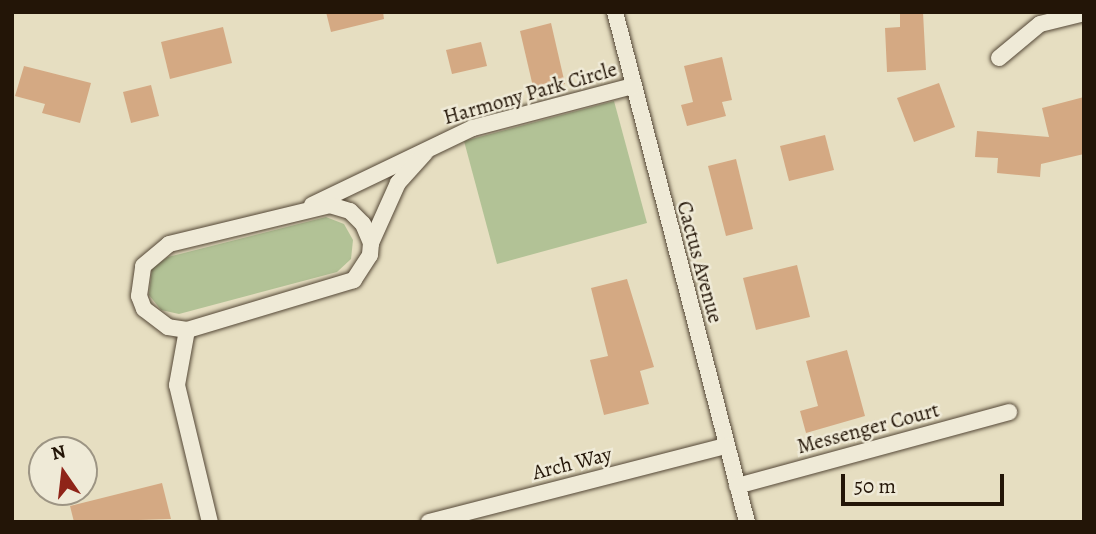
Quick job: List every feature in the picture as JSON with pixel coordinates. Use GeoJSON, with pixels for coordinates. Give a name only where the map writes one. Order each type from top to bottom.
{"type":"FeatureCollection","features":[{"type":"Feature","properties":{"kind":"street","name":"Cactus Avenue"},"geometry":{"type":"LineString","coordinates":[[615,12],[747,522]]}},
{"type":"Feature","properties":{"kind":"street"},"geometry":{"type":"LineString","coordinates":[[999,58],[1040,24],[1084,13]]}},
{"type":"Feature","properties":{"kind":"street","name":"Harmony Park Circle"},"geometry":{"type":"LineString","coordinates":[[308,207],[438,141],[633,86]]}},
{"type":"Feature","properties":{"kind":"street","name":"Harmony Park Circle"},"geometry":{"type":"LineString","coordinates":[[372,243],[363,223],[350,211],[330,205],[308,207],[169,244],[153,253],[139,280],[144,309],[168,327],[187,330],[354,280],[370,255],[372,243],[398,183],[438,141]]}},
{"type":"Feature","properties":{"kind":"street"},"geometry":{"type":"LineString","coordinates":[[187,330],[177,385],[210,522]]}},
{"type":"Feature","properties":{"kind":"street","name":"Messenger Court"},"geometry":{"type":"LineString","coordinates":[[737,486],[1009,412]]}},
{"type":"Feature","properties":{"kind":"street","name":"Arch Way"},"geometry":{"type":"LineString","coordinates":[[429,522],[482,515],[726,446]]}},
{"type":"Feature","properties":{"kind":"green space"},"geometry":{"type":"Polygon","coordinates":[[[614,101],[647,223],[497,264],[464,141],[614,101]]]}},
{"type":"Feature","properties":{"kind":"green space"},"geometry":{"type":"Polygon","coordinates":[[[326,217],[344,224],[353,240],[351,259],[337,272],[179,314],[161,310],[149,295],[152,268],[168,257],[326,217]]]}},
{"type":"Feature","properties":{"kind":"building"},"geometry":{"type":"Polygon","coordinates":[[[326,12],[383,12],[384,19],[331,32],[326,12]]]}},
{"type":"Feature","properties":{"kind":"building"},"geometry":{"type":"Polygon","coordinates":[[[900,12],[923,12],[926,70],[887,72],[885,28],[900,27],[900,12]]]}},
{"type":"Feature","properties":{"kind":"building"},"geometry":{"type":"Polygon","coordinates":[[[551,23],[565,84],[534,91],[520,31],[551,23]]]}},
{"type":"Feature","properties":{"kind":"building"},"geometry":{"type":"Polygon","coordinates":[[[223,27],[232,63],[170,79],[161,42],[223,27]]]}},
{"type":"Feature","properties":{"kind":"building"},"geometry":{"type":"Polygon","coordinates":[[[481,42],[487,66],[452,74],[446,50],[481,42]]]}},
{"type":"Feature","properties":{"kind":"building"},"geometry":{"type":"Polygon","coordinates":[[[722,57],[732,100],[722,102],[726,116],[687,126],[681,105],[693,102],[684,66],[722,57]]]}},
{"type":"Feature","properties":{"kind":"building"},"geometry":{"type":"Polygon","coordinates":[[[24,66],[91,83],[80,123],[42,113],[45,104],[15,96],[24,66]]]}},
{"type":"Feature","properties":{"kind":"building"},"geometry":{"type":"Polygon","coordinates":[[[939,83],[955,127],[914,142],[897,98],[939,83]]]}},
{"type":"Feature","properties":{"kind":"building"},"geometry":{"type":"Polygon","coordinates":[[[151,85],[159,116],[131,123],[123,92],[151,85]]]}},
{"type":"Feature","properties":{"kind":"building"},"geometry":{"type":"Polygon","coordinates":[[[1084,97],[1084,154],[1041,164],[1040,177],[997,173],[998,158],[975,157],[977,131],[1049,137],[1042,108],[1084,97]]]}},
{"type":"Feature","properties":{"kind":"building"},"geometry":{"type":"Polygon","coordinates":[[[825,135],[834,170],[789,181],[780,146],[825,135]]]}},
{"type":"Feature","properties":{"kind":"building"},"geometry":{"type":"Polygon","coordinates":[[[736,159],[753,229],[726,236],[708,166],[736,159]]]}},
{"type":"Feature","properties":{"kind":"building"},"geometry":{"type":"Polygon","coordinates":[[[797,265],[810,317],[756,330],[743,278],[797,265]]]}},
{"type":"Feature","properties":{"kind":"building"},"geometry":{"type":"Polygon","coordinates":[[[627,279],[654,367],[640,371],[649,404],[604,415],[590,360],[608,356],[591,288],[627,279]]]}},
{"type":"Feature","properties":{"kind":"building"},"geometry":{"type":"Polygon","coordinates":[[[847,350],[865,416],[806,433],[800,411],[818,406],[806,361],[847,350]]]}},
{"type":"Feature","properties":{"kind":"building"},"geometry":{"type":"Polygon","coordinates":[[[162,483],[171,519],[74,522],[70,506],[98,506],[98,499],[162,483]]]}}]}
